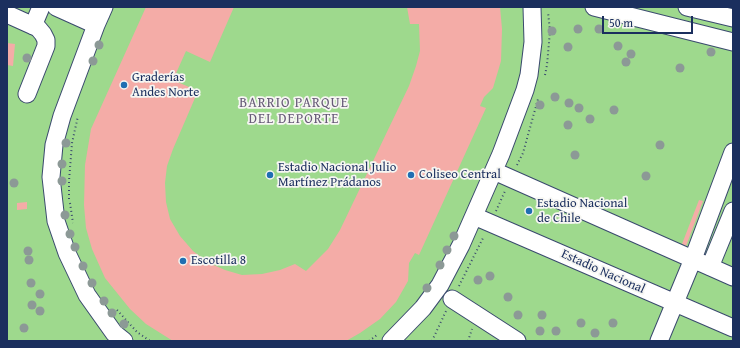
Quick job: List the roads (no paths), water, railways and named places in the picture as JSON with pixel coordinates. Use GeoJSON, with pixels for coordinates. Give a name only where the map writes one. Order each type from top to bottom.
{"type":"FeatureCollection","features":[{"type":"Feature","properties":{"kind":"street"},"geometry":{"type":"LineString","coordinates":[[33,26],[41,7]]}},
{"type":"Feature","properties":{"kind":"street"},"geometry":{"type":"LineString","coordinates":[[56,7],[97,13],[62,116],[54,145],[51,177],[56,221],[67,253],[87,295],[114,333],[124,341]]}},
{"type":"Feature","properties":{"kind":"street"},"geometry":{"type":"LineString","coordinates":[[387,336],[423,308],[440,285],[461,245],[494,171],[509,135],[529,75],[534,42],[532,7]]}},
{"type":"Feature","properties":{"kind":"street"},"geometry":{"type":"LineString","coordinates":[[594,7],[645,13],[733,42]]}},
{"type":"Feature","properties":{"kind":"street"},"geometry":{"type":"LineString","coordinates":[[687,7],[733,18]]}},
{"type":"Feature","properties":{"kind":"street"},"geometry":{"type":"LineString","coordinates":[[7,14],[33,26],[43,34],[46,40],[46,46],[27,94]]}},
{"type":"Feature","properties":{"kind":"street"},"geometry":{"type":"LineString","coordinates":[[659,341],[733,152]]}},
{"type":"Feature","properties":{"kind":"street"},"geometry":{"type":"LineString","coordinates":[[494,171],[733,277]]}},
{"type":"Feature","properties":{"kind":"street"},"geometry":{"type":"LineString","coordinates":[[710,267],[733,211]]}},
{"type":"Feature","properties":{"kind":"street","name":"Estadio Nacional"},"geometry":{"type":"LineString","coordinates":[[474,216],[733,328]]}},
{"type":"Feature","properties":{"kind":"street"},"geometry":{"type":"LineString","coordinates":[[452,299],[517,341]]}},
{"type":"Feature","properties":{"kind":"place","name":"Graderías Andes Norte"},"geometry":{"type":"Point","coordinates":[124,85]}},
{"type":"Feature","properties":{"kind":"place","name":"Estadio Nacional Julio Martínez Prádanos"},"geometry":{"type":"Point","coordinates":[270,175]}},
{"type":"Feature","properties":{"kind":"place","name":"Coliseo Central"},"geometry":{"type":"Point","coordinates":[411,175]}},
{"type":"Feature","properties":{"kind":"place","name":"Estadio Nacional de Chile"},"geometry":{"type":"Point","coordinates":[529,211]}},
{"type":"Feature","properties":{"kind":"place","name":"Escotilla 8"},"geometry":{"type":"Point","coordinates":[183,261]}},
{"type":"Feature","properties":{"kind":"district","name":"BARRIO PARQUE DEL DEPORTE"},"geometry":{"type":"Point","coordinates":[294,112]}}]}
